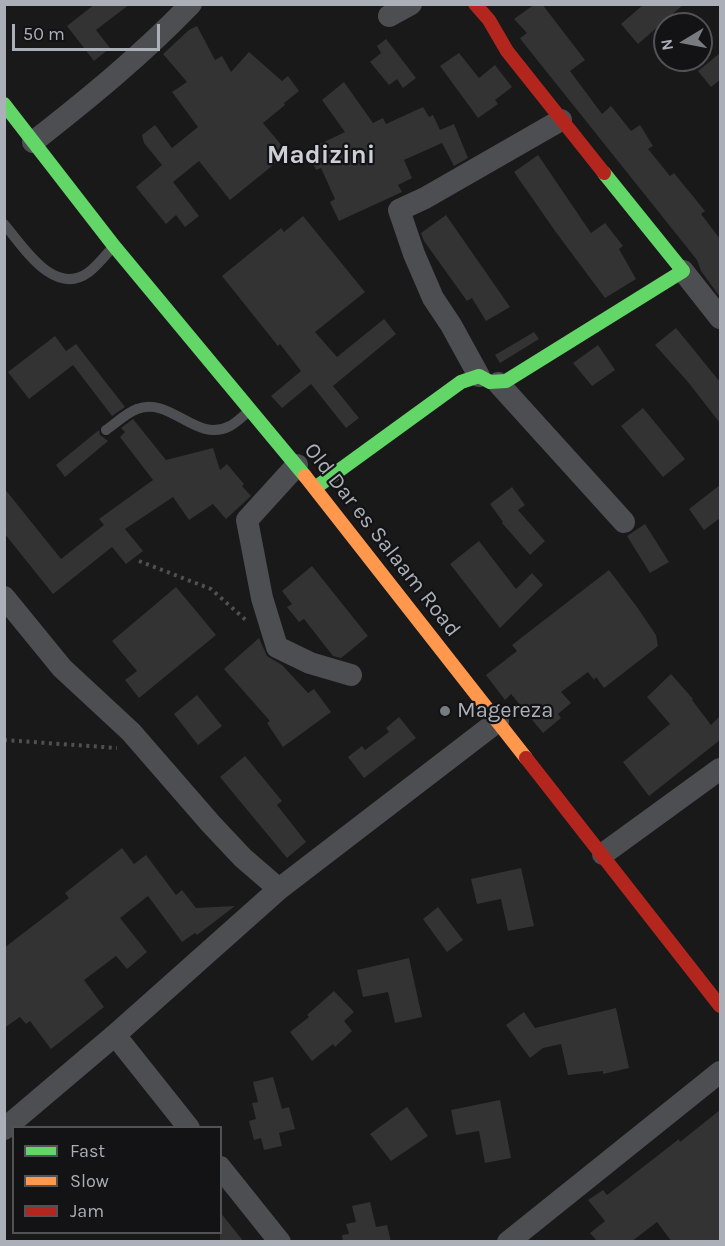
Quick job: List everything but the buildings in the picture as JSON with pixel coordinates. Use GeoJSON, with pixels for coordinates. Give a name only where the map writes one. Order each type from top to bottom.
{"type":"FeatureCollection","features":[{"type":"Feature","properties":{"kind":"main road"},"geometry":{"type":"LineString","coordinates":[[315,488],[460,382],[506,381],[683,271],[507,51],[489,20],[475,4]]}},
{"type":"Feature","properties":{"kind":"main road","name":"Old Dar es Salaam Road"},"geometry":{"type":"LineString","coordinates":[[4,104],[114,246],[297,465],[720,1006]]}},
{"type":"Feature","properties":{"kind":"street"},"geometry":{"type":"LineString","coordinates":[[33,142],[114,76],[191,4]]}},
{"type":"Feature","properties":{"kind":"street"},"geometry":{"type":"LineString","coordinates":[[389,16],[411,4]]}},
{"type":"Feature","properties":{"kind":"street"},"geometry":{"type":"LineString","coordinates":[[561,120],[425,198],[399,210],[414,254],[433,298],[489,380],[624,522]]}},
{"type":"Feature","properties":{"kind":"street"},"geometry":{"type":"LineString","coordinates":[[683,271],[720,318]]}},
{"type":"Feature","properties":{"kind":"street"},"geometry":{"type":"LineString","coordinates":[[297,465],[247,520],[262,598],[276,647],[310,663],[351,675]]}},
{"type":"Feature","properties":{"kind":"street"},"geometry":{"type":"LineString","coordinates":[[4,597],[62,669],[131,732],[243,858],[279,889]]}},
{"type":"Feature","properties":{"kind":"street"},"geometry":{"type":"LineString","coordinates":[[4,1129],[115,1035],[279,889],[498,721]]}},
{"type":"Feature","properties":{"kind":"street"},"geometry":{"type":"LineString","coordinates":[[603,854],[720,769]]}},
{"type":"Feature","properties":{"kind":"street"},"geometry":{"type":"LineString","coordinates":[[115,1035],[187,1126]]}},
{"type":"Feature","properties":{"kind":"street"},"geometry":{"type":"LineString","coordinates":[[508,1242],[720,1072]]}},
{"type":"Feature","properties":{"kind":"street"},"geometry":{"type":"LineString","coordinates":[[222,1170],[280,1242]]}},
{"type":"Feature","properties":{"kind":"lane"},"geometry":{"type":"LineString","coordinates":[[4,224],[36,262],[46,272],[56,277],[81,276],[114,246]]}},
{"type":"Feature","properties":{"kind":"lane"},"geometry":{"type":"LineString","coordinates":[[106,430],[137,409],[155,407],[174,414],[195,426],[216,431],[230,426],[251,410]]}},
{"type":"Feature","properties":{"kind":"path"},"geometry":{"type":"LineString","coordinates":[[139,561],[211,589],[252,626]]}},
{"type":"Feature","properties":{"kind":"path"},"geometry":{"type":"LineString","coordinates":[[4,740],[112,747],[150,756]]}},
{"type":"Feature","properties":{"kind":"traffic: fast"},"geometry":{"type":"LineString","coordinates":[[4,104],[114,246],[305,476]]}},
{"type":"Feature","properties":{"kind":"traffic: fast"},"geometry":{"type":"LineString","coordinates":[[315,488],[461,382],[479,376],[490,382],[506,381],[683,271],[604,173]]}},
{"type":"Feature","properties":{"kind":"traffic: slow"},"geometry":{"type":"LineString","coordinates":[[305,476],[526,758]]}},
{"type":"Feature","properties":{"kind":"traffic: jam"},"geometry":{"type":"LineString","coordinates":[[475,4],[489,20],[507,51],[604,173]]}},
{"type":"Feature","properties":{"kind":"traffic: jam"},"geometry":{"type":"LineString","coordinates":[[526,758],[720,1006]]}},
{"type":"Feature","properties":{"kind":"place","name":"Magereza"},"geometry":{"type":"Point","coordinates":[445,711]}},
{"type":"Feature","properties":{"kind":"district","name":"Madizini"},"geometry":{"type":"Point","coordinates":[321,156]}}]}
